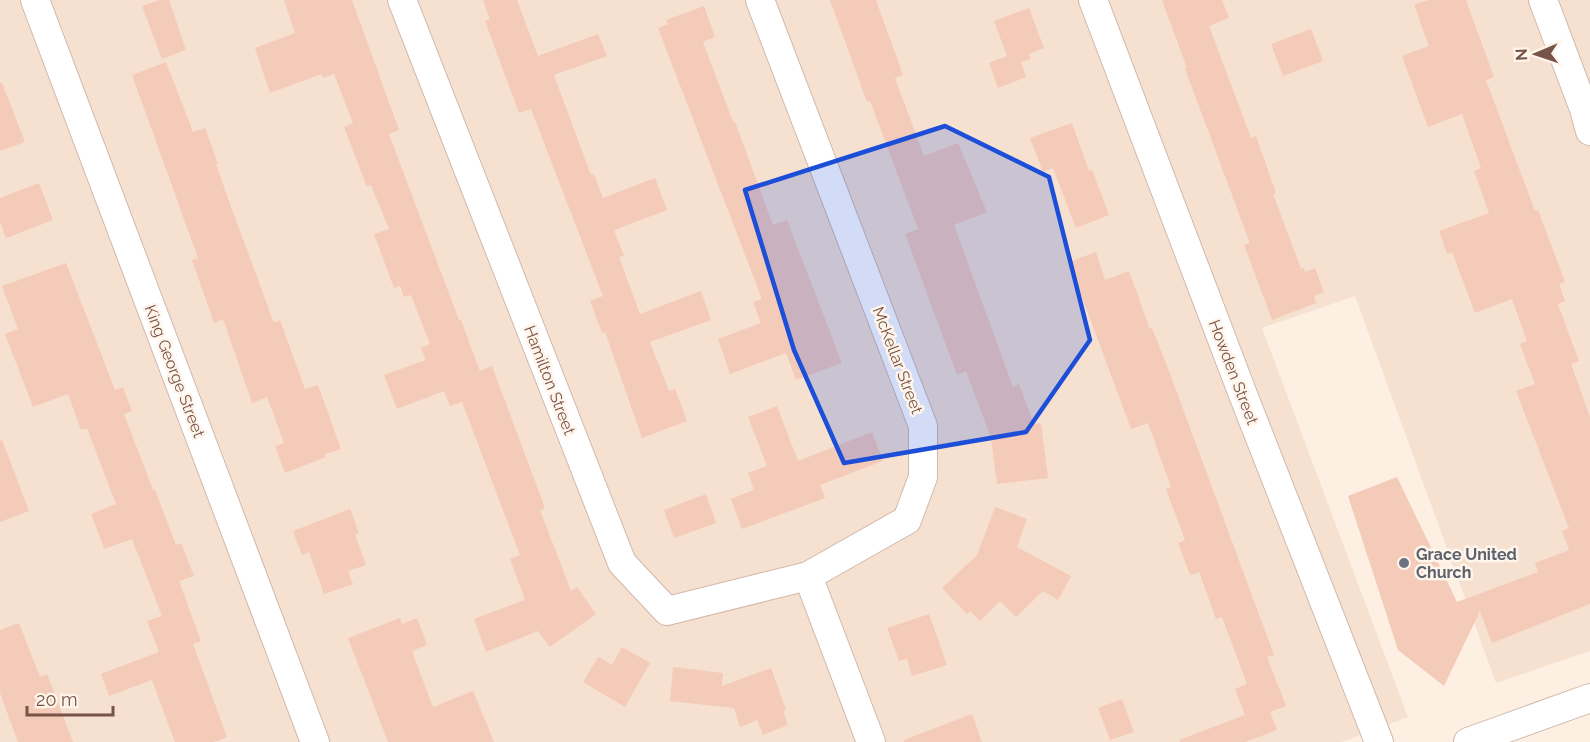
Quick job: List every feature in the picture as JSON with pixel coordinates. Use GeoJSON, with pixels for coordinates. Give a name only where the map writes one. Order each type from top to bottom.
{"type":"FeatureCollection","features":[{"type":"Feature","properties":{"kind":"street","name":"King George Street"},"geometry":{"type":"LineString","coordinates":[[35,0],[315,742]]}},
{"type":"Feature","properties":{"kind":"street","name":"Hamilton Street"},"geometry":{"type":"LineString","coordinates":[[402,0],[622,563],[667,610],[808,576]]}},
{"type":"Feature","properties":{"kind":"street","name":"McKellar Street"},"geometry":{"type":"LineString","coordinates":[[760,0],[923,426],[923,477],[906,520],[808,576]]}},
{"type":"Feature","properties":{"kind":"street","name":"Howden Street"},"geometry":{"type":"LineString","coordinates":[[1093,0],[1242,392],[1379,742]]}},
{"type":"Feature","properties":{"kind":"street"},"geometry":{"type":"LineString","coordinates":[[1543,0],[1590,131]]}},
{"type":"Feature","properties":{"kind":"street"},"geometry":{"type":"LineString","coordinates":[[808,576],[871,742]]}},
{"type":"Feature","properties":{"kind":"street"},"geometry":{"type":"LineString","coordinates":[[1468,742],[1590,698]]}},
{"type":"Feature","properties":{"kind":"highlighted area"},"geometry":{"type":"Polygon","coordinates":[[[945,126],[1049,177],[1090,340],[1026,432],[844,463],[794,350],[745,190],[945,126]]]}},
{"type":"Feature","properties":{"kind":"shaded area"},"geometry":{"type":"Polygon","coordinates":[[[0,0],[1590,0],[1590,651],[1496,683],[1355,296],[1262,328],[1408,717],[1342,742],[0,742],[0,0]]]}},
{"type":"Feature","properties":{"kind":"building"},"geometry":{"type":"Polygon","coordinates":[[[159,0],[169,0],[186,50],[162,59],[142,6],[159,0]]]}},
{"type":"Feature","properties":{"kind":"building"},"geometry":{"type":"Polygon","coordinates":[[[284,0],[352,0],[399,130],[389,134],[459,320],[461,320],[480,371],[492,366],[545,508],[540,510],[571,591],[577,587],[596,614],[550,647],[538,631],[486,652],[474,619],[525,600],[510,559],[520,555],[462,402],[450,406],[444,391],[397,409],[384,375],[426,360],[421,348],[430,344],[411,295],[404,297],[400,286],[394,288],[374,234],[389,229],[371,185],[367,187],[344,127],[353,123],[334,74],[323,78],[322,74],[270,93],[255,48],[295,33],[284,0]]]}},
{"type":"Feature","properties":{"kind":"building"},"geometry":{"type":"Polygon","coordinates":[[[483,0],[517,0],[538,56],[598,34],[607,56],[554,75],[591,175],[594,174],[603,198],[655,178],[667,210],[614,230],[624,256],[619,257],[640,314],[701,291],[711,320],[650,342],[669,391],[675,389],[687,421],[642,438],[605,332],[602,333],[590,301],[603,296],[531,109],[519,113],[485,21],[490,19],[483,0]]]}},
{"type":"Feature","properties":{"kind":"building"},"geometry":{"type":"Polygon","coordinates":[[[830,0],[876,0],[903,75],[895,78],[924,156],[958,143],[987,212],[954,225],[1013,387],[1019,384],[1034,424],[1041,423],[1048,478],[997,484],[991,438],[966,371],[957,375],[905,234],[918,229],[870,101],[867,102],[830,0]]]}},
{"type":"Feature","properties":{"kind":"building"},"geometry":{"type":"Polygon","coordinates":[[[1162,0],[1222,0],[1229,18],[1209,26],[1251,138],[1256,136],[1276,193],[1273,194],[1301,269],[1304,268],[1305,272],[1315,268],[1324,292],[1314,296],[1316,303],[1272,320],[1244,245],[1250,243],[1185,69],[1187,68],[1162,0]]]}},
{"type":"Feature","properties":{"kind":"building"},"geometry":{"type":"Polygon","coordinates":[[[1428,0],[1466,0],[1494,77],[1486,80],[1535,211],[1538,210],[1565,282],[1559,284],[1565,301],[1558,304],[1579,361],[1571,364],[1590,417],[1590,604],[1492,643],[1480,611],[1444,686],[1398,650],[1348,496],[1397,477],[1457,602],[1538,572],[1535,563],[1569,550],[1562,531],[1569,528],[1516,391],[1535,384],[1520,344],[1527,341],[1512,299],[1475,313],[1452,252],[1447,254],[1439,231],[1489,213],[1474,171],[1481,168],[1462,114],[1428,127],[1402,56],[1429,46],[1414,5],[1428,0]]]}},
{"type":"Feature","properties":{"kind":"building"},"geometry":{"type":"Polygon","coordinates":[[[704,6],[715,37],[703,42],[733,122],[735,122],[773,225],[787,220],[842,363],[796,380],[786,353],[730,374],[718,339],[761,323],[753,302],[762,299],[658,28],[668,24],[666,20],[704,6]]]}},
{"type":"Feature","properties":{"kind":"building"},"geometry":{"type":"Polygon","coordinates":[[[1029,8],[1044,48],[1029,54],[1031,59],[1021,62],[1026,77],[998,88],[989,63],[1007,56],[994,21],[1029,8]]]}},
{"type":"Feature","properties":{"kind":"building"},"geometry":{"type":"Polygon","coordinates":[[[1311,29],[1323,61],[1283,76],[1271,44],[1311,29]]]}},
{"type":"Feature","properties":{"kind":"building"},"geometry":{"type":"Polygon","coordinates":[[[166,62],[193,132],[205,128],[231,207],[274,323],[280,320],[305,389],[318,385],[341,449],[285,473],[275,446],[284,443],[267,397],[252,403],[223,319],[214,323],[192,260],[198,258],[132,75],[166,62]]]}},
{"type":"Feature","properties":{"kind":"building"},"geometry":{"type":"Polygon","coordinates":[[[0,83],[2,83],[25,142],[0,151],[0,83]]]}},
{"type":"Feature","properties":{"kind":"building"},"geometry":{"type":"Polygon","coordinates":[[[1072,123],[1089,171],[1092,170],[1109,215],[1076,228],[1053,168],[1043,172],[1030,138],[1072,123]]]}},
{"type":"Feature","properties":{"kind":"building"},"geometry":{"type":"Polygon","coordinates":[[[39,183],[53,220],[6,238],[0,222],[0,198],[39,183]]]}},
{"type":"Feature","properties":{"kind":"building"},"geometry":{"type":"Polygon","coordinates":[[[1096,252],[1105,280],[1129,271],[1150,329],[1152,328],[1169,371],[1274,655],[1267,657],[1286,706],[1270,712],[1277,730],[1245,742],[1180,742],[1179,740],[1245,715],[1235,689],[1247,684],[1222,617],[1216,619],[1199,572],[1190,575],[1178,543],[1185,540],[1166,489],[1171,487],[1148,423],[1131,429],[1069,262],[1096,252]]]}},
{"type":"Feature","properties":{"kind":"building"},"geometry":{"type":"Polygon","coordinates":[[[66,263],[115,390],[123,387],[132,411],[124,414],[176,545],[181,543],[194,576],[179,581],[201,641],[193,644],[227,737],[214,742],[175,742],[152,680],[109,696],[101,674],[159,652],[147,621],[162,616],[132,539],[104,549],[91,514],[116,504],[87,428],[81,430],[68,394],[33,407],[5,334],[18,329],[2,286],[66,263]]]}},
{"type":"Feature","properties":{"kind":"building"},"geometry":{"type":"Polygon","coordinates":[[[777,406],[798,461],[872,432],[883,461],[820,485],[825,498],[742,529],[731,499],[754,490],[748,473],[767,466],[748,417],[777,406]]]}},
{"type":"Feature","properties":{"kind":"building"},"geometry":{"type":"Polygon","coordinates":[[[2,440],[29,511],[0,522],[0,441],[2,440]]]}},
{"type":"Feature","properties":{"kind":"building"},"geometry":{"type":"Polygon","coordinates":[[[706,494],[716,523],[674,538],[664,510],[706,494]]]}},
{"type":"Feature","properties":{"kind":"building"},"geometry":{"type":"Polygon","coordinates":[[[995,507],[1027,519],[1017,547],[1071,576],[1058,600],[1043,591],[1016,617],[1000,601],[980,621],[970,611],[967,614],[942,588],[977,555],[995,507]]]}},
{"type":"Feature","properties":{"kind":"building"},"geometry":{"type":"Polygon","coordinates":[[[350,509],[359,533],[355,535],[366,565],[348,571],[353,584],[324,594],[309,552],[302,555],[293,531],[350,509]]]}},
{"type":"Feature","properties":{"kind":"building"},"geometry":{"type":"Polygon","coordinates":[[[929,614],[947,665],[912,676],[907,659],[899,661],[887,628],[929,614]]]}},
{"type":"Feature","properties":{"kind":"building"},"geometry":{"type":"Polygon","coordinates":[[[400,618],[402,624],[417,618],[427,645],[412,651],[433,707],[473,691],[494,742],[388,742],[348,638],[400,618]]]}},
{"type":"Feature","properties":{"kind":"building"},"geometry":{"type":"Polygon","coordinates":[[[19,623],[40,677],[47,674],[73,742],[18,742],[0,693],[0,630],[19,623]]]}},
{"type":"Feature","properties":{"kind":"building"},"geometry":{"type":"Polygon","coordinates":[[[622,647],[650,663],[625,707],[583,682],[598,657],[612,665],[622,647]]]}},
{"type":"Feature","properties":{"kind":"building"},"geometry":{"type":"Polygon","coordinates":[[[673,667],[723,673],[722,686],[771,668],[786,710],[783,711],[788,725],[763,735],[757,720],[740,727],[734,708],[670,701],[673,667]]]}},
{"type":"Feature","properties":{"kind":"building"},"geometry":{"type":"Polygon","coordinates":[[[1122,699],[1134,732],[1110,740],[1098,708],[1122,699]]]}},
{"type":"Feature","properties":{"kind":"building"},"geometry":{"type":"Polygon","coordinates":[[[972,714],[982,742],[904,742],[904,740],[972,714]]]}},
{"type":"Feature","properties":{"kind":"place","name":"Grace United Church"},"geometry":{"type":"Point","coordinates":[1404,563]}}]}
